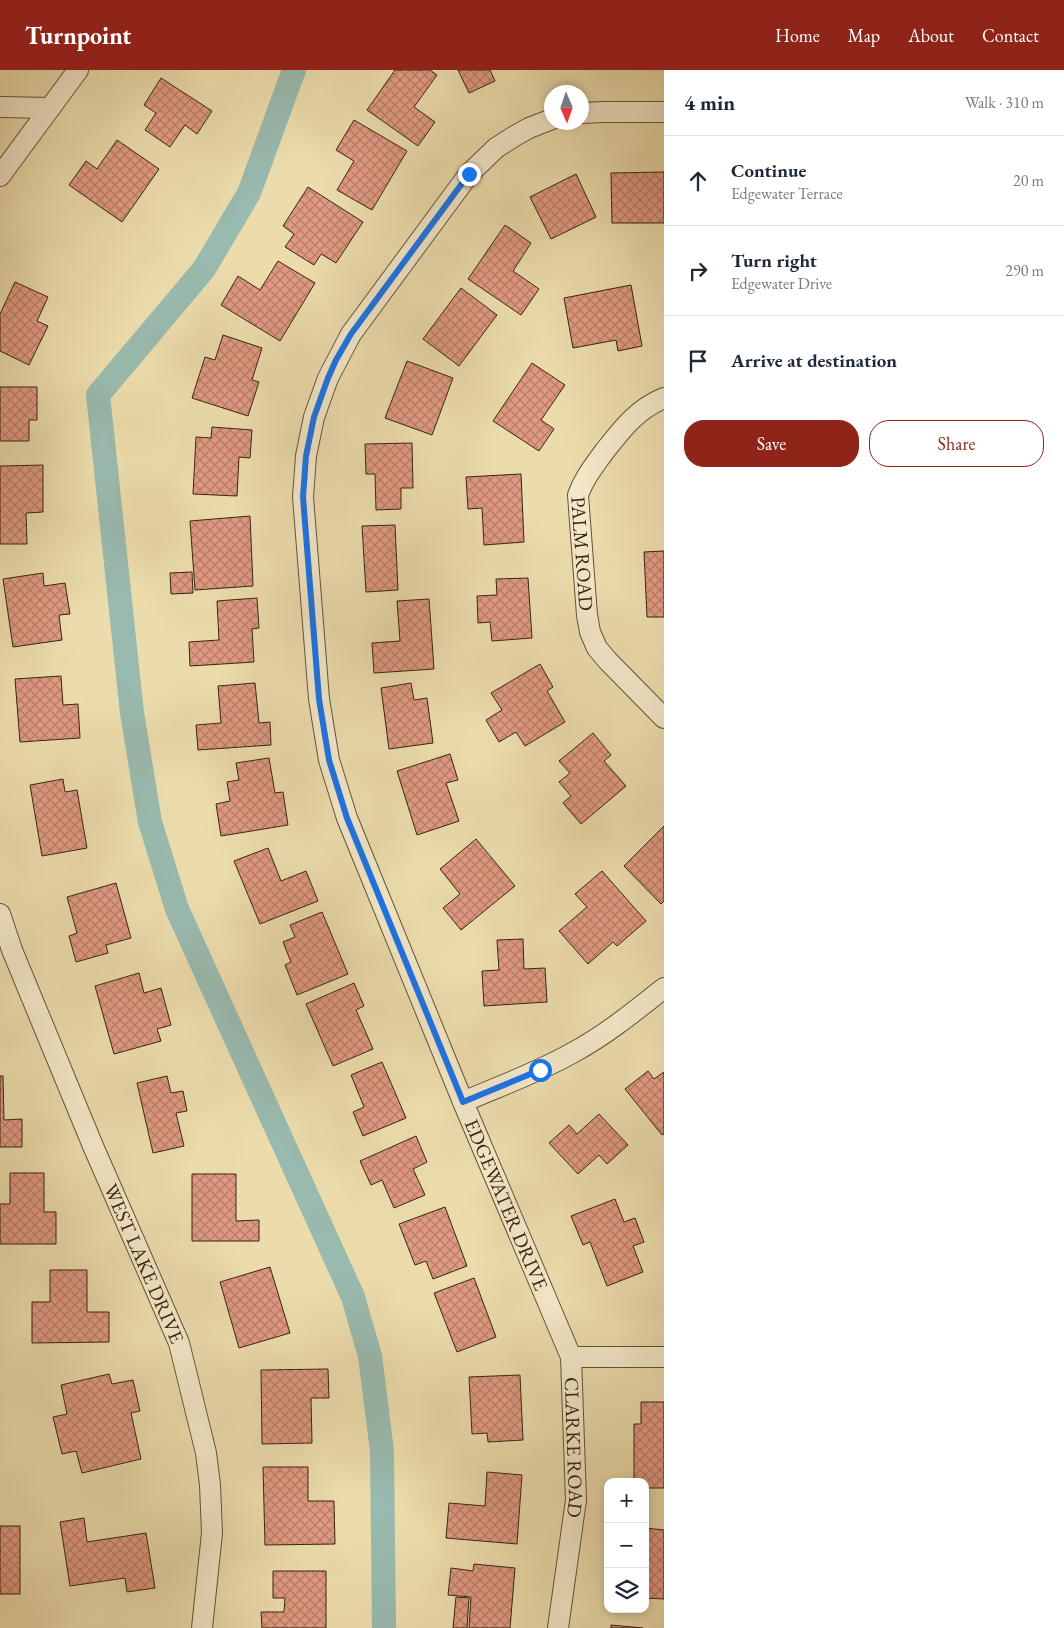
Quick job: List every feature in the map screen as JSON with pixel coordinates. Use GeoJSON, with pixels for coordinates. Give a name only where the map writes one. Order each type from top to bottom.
{"type":"FeatureCollection","features":[{"type":"Feature","properties":{"kind":"street"},"geometry":{"type":"LineString","coordinates":[[0,176],[78,70]]}},
{"type":"Feature","properties":{"kind":"street"},"geometry":{"type":"LineString","coordinates":[[0,107],[50,108]]}},
{"type":"Feature","properties":{"kind":"street"},"geometry":{"type":"LineString","coordinates":[[589,113],[664,112]]}},
{"type":"Feature","properties":{"kind":"street","name":"EDGEWATER DRIVE"},"geometry":{"type":"LineString","coordinates":[[544,122],[512,137],[496,148],[469,174],[351,334],[328,378],[314,417],[306,456],[303,497],[319,699],[329,760],[347,818],[463,1102],[571,1356]]}},
{"type":"Feature","properties":{"kind":"street","name":"PALM ROAD"},"geometry":{"type":"LineString","coordinates":[[664,398],[643,408],[623,427],[583,480],[578,495],[587,615],[590,632],[597,648],[608,661],[664,718]]}},
{"type":"Feature","properties":{"kind":"street","name":"WEST LAKE DRIVE"},"geometry":{"type":"LineString","coordinates":[[0,914],[12,950],[89,1138],[179,1343],[206,1453],[210,1485],[212,1533],[202,1628]]}},
{"type":"Feature","properties":{"kind":"street"},"geometry":{"type":"LineString","coordinates":[[463,1102],[540,1070],[574,1052],[623,1021],[664,988]]}},
{"type":"Feature","properties":{"kind":"street"},"geometry":{"type":"LineString","coordinates":[[571,1356],[664,1357]]}},
{"type":"Feature","properties":{"kind":"street","name":"CLARKE ROAD"},"geometry":{"type":"LineString","coordinates":[[558,1628],[576,1500],[571,1356]]}},
{"type":"Feature","properties":{"kind":"building"},"geometry":{"type":"Polygon","coordinates":[[[395,70],[430,70],[437,75],[414,107],[435,122],[418,146],[367,110],[395,70]]]}},
{"type":"Feature","properties":{"kind":"building"},"geometry":{"type":"Polygon","coordinates":[[[458,70],[490,70],[495,81],[469,93],[458,70]]]}},
{"type":"Feature","properties":{"kind":"building"},"geometry":{"type":"Polygon","coordinates":[[[161,78],[212,111],[197,134],[185,125],[170,147],[145,130],[156,113],[144,105],[161,78]]]}},
{"type":"Feature","properties":{"kind":"building"},"geometry":{"type":"Polygon","coordinates":[[[354,120],[407,151],[372,210],[337,190],[354,161],[336,150],[354,120]]]}},
{"type":"Feature","properties":{"kind":"building"},"geometry":{"type":"Polygon","coordinates":[[[117,140],[159,169],[122,222],[69,185],[86,161],[97,169],[117,140]]]}},
{"type":"Feature","properties":{"kind":"building"},"geometry":{"type":"Polygon","coordinates":[[[664,172],[664,223],[612,223],[611,173],[664,172]]]}},
{"type":"Feature","properties":{"kind":"building"},"geometry":{"type":"Polygon","coordinates":[[[576,174],[596,217],[551,239],[530,197],[576,174]]]}},
{"type":"Feature","properties":{"kind":"building"},"geometry":{"type":"Polygon","coordinates":[[[308,187],[363,222],[336,263],[321,254],[314,265],[285,247],[294,234],[283,226],[308,187]]]}},
{"type":"Feature","properties":{"kind":"building"},"geometry":{"type":"Polygon","coordinates":[[[505,225],[531,243],[513,271],[539,289],[521,315],[468,279],[505,225]]]}},
{"type":"Feature","properties":{"kind":"building"},"geometry":{"type":"Polygon","coordinates":[[[278,261],[315,283],[280,341],[221,305],[238,276],[260,290],[278,261]]]}},
{"type":"Feature","properties":{"kind":"building"},"geometry":{"type":"Polygon","coordinates":[[[15,282],[48,297],[37,321],[48,326],[29,365],[0,351],[0,314],[15,282]]]}},
{"type":"Feature","properties":{"kind":"building"},"geometry":{"type":"Polygon","coordinates":[[[631,285],[642,346],[618,351],[616,340],[573,348],[564,298],[631,285]]]}},
{"type":"Feature","properties":{"kind":"building"},"geometry":{"type":"Polygon","coordinates":[[[461,288],[497,315],[459,366],[423,339],[461,288]]]}},
{"type":"Feature","properties":{"kind":"building"},"geometry":{"type":"Polygon","coordinates":[[[223,335],[262,348],[252,380],[259,382],[248,416],[192,398],[205,357],[215,360],[223,335]]]}},
{"type":"Feature","properties":{"kind":"building"},"geometry":{"type":"Polygon","coordinates":[[[407,361],[453,378],[432,435],[385,418],[407,361]]]}},
{"type":"Feature","properties":{"kind":"building"},"geometry":{"type":"Polygon","coordinates":[[[532,363],[565,385],[541,420],[554,429],[539,451],[493,421],[532,363]]]}},
{"type":"Feature","properties":{"kind":"building"},"geometry":{"type":"Polygon","coordinates":[[[0,387],[37,387],[37,420],[29,420],[29,441],[0,441],[0,387]]]}},
{"type":"Feature","properties":{"kind":"building"},"geometry":{"type":"Polygon","coordinates":[[[212,427],[252,430],[250,458],[239,457],[237,496],[193,494],[196,437],[211,438],[212,427]]]}},
{"type":"Feature","properties":{"kind":"building"},"geometry":{"type":"Polygon","coordinates":[[[412,443],[413,488],[401,488],[401,509],[376,510],[375,474],[366,474],[365,444],[412,443]]]}},
{"type":"Feature","properties":{"kind":"building"},"geometry":{"type":"Polygon","coordinates":[[[43,465],[43,512],[26,513],[27,544],[0,544],[0,466],[43,465]]]}},
{"type":"Feature","properties":{"kind":"building"},"geometry":{"type":"Polygon","coordinates":[[[521,474],[524,542],[484,545],[482,508],[468,509],[466,477],[521,474]]]}},
{"type":"Feature","properties":{"kind":"building"},"geometry":{"type":"Polygon","coordinates":[[[250,516],[253,586],[195,590],[190,521],[250,516]]]}},
{"type":"Feature","properties":{"kind":"building"},"geometry":{"type":"Polygon","coordinates":[[[395,525],[398,590],[366,592],[362,526],[395,525]]]}},
{"type":"Feature","properties":{"kind":"building"},"geometry":{"type":"Polygon","coordinates":[[[664,551],[664,617],[647,617],[644,552],[664,551]]]}},
{"type":"Feature","properties":{"kind":"building"},"geometry":{"type":"Polygon","coordinates":[[[192,572],[193,593],[171,594],[170,573],[192,572]]]}},
{"type":"Feature","properties":{"kind":"building"},"geometry":{"type":"Polygon","coordinates":[[[43,573],[44,586],[65,583],[70,614],[59,615],[62,640],[13,647],[3,579],[43,573]]]}},
{"type":"Feature","properties":{"kind":"building"},"geometry":{"type":"Polygon","coordinates":[[[528,578],[532,638],[492,641],[490,622],[478,623],[477,596],[497,595],[496,579],[528,578]]]}},
{"type":"Feature","properties":{"kind":"building"},"geometry":{"type":"Polygon","coordinates":[[[257,598],[259,628],[252,629],[254,662],[190,666],[189,642],[219,640],[217,601],[257,598]]]}},
{"type":"Feature","properties":{"kind":"building"},"geometry":{"type":"Polygon","coordinates":[[[429,599],[434,669],[374,673],[372,643],[400,641],[397,601],[429,599]]]}},
{"type":"Feature","properties":{"kind":"building"},"geometry":{"type":"Polygon","coordinates":[[[540,664],[553,687],[547,691],[565,722],[525,746],[516,732],[499,742],[486,720],[502,710],[491,693],[540,664]]]}},
{"type":"Feature","properties":{"kind":"building"},"geometry":{"type":"Polygon","coordinates":[[[61,676],[63,705],[78,704],[80,738],[20,742],[15,679],[61,676]]]}},
{"type":"Feature","properties":{"kind":"building"},"geometry":{"type":"Polygon","coordinates":[[[255,683],[259,723],[270,722],[271,745],[198,750],[196,725],[221,723],[218,686],[255,683]]]}},
{"type":"Feature","properties":{"kind":"building"},"geometry":{"type":"Polygon","coordinates":[[[411,683],[414,700],[427,698],[433,743],[389,749],[381,688],[411,683]]]}},
{"type":"Feature","properties":{"kind":"building"},"geometry":{"type":"Polygon","coordinates":[[[593,733],[611,755],[604,761],[626,786],[581,824],[563,803],[571,796],[559,782],[570,773],[559,761],[593,733]]]}},
{"type":"Feature","properties":{"kind":"building"},"geometry":{"type":"Polygon","coordinates":[[[450,754],[458,780],[446,783],[459,821],[417,835],[397,771],[450,754]]]}},
{"type":"Feature","properties":{"kind":"building"},"geometry":{"type":"Polygon","coordinates":[[[269,758],[275,793],[283,792],[288,825],[221,836],[216,804],[230,801],[227,782],[239,780],[236,763],[269,758]]]}},
{"type":"Feature","properties":{"kind":"building"},"geometry":{"type":"Polygon","coordinates":[[[63,779],[65,792],[77,790],[87,848],[42,856],[30,785],[63,779]]]}},
{"type":"Feature","properties":{"kind":"building"},"geometry":{"type":"Polygon","coordinates":[[[664,826],[664,901],[661,904],[624,866],[664,826]]]}},
{"type":"Feature","properties":{"kind":"building"},"geometry":{"type":"Polygon","coordinates":[[[476,839],[515,886],[461,930],[443,908],[460,894],[440,869],[476,839]]]}},
{"type":"Feature","properties":{"kind":"building"},"geometry":{"type":"Polygon","coordinates":[[[268,848],[281,881],[306,871],[318,901],[260,924],[234,861],[268,848]]]}},
{"type":"Feature","properties":{"kind":"building"},"geometry":{"type":"Polygon","coordinates":[[[602,871],[646,921],[617,946],[613,942],[588,964],[559,931],[587,907],[575,894],[602,871]]]}},
{"type":"Feature","properties":{"kind":"building"},"geometry":{"type":"Polygon","coordinates":[[[116,883],[131,938],[106,945],[108,953],[76,962],[69,936],[77,933],[67,897],[116,883]]]}},
{"type":"Feature","properties":{"kind":"building"},"geometry":{"type":"Polygon","coordinates":[[[322,912],[348,974],[297,995],[285,965],[291,962],[283,942],[295,937],[290,925],[322,912]]]}},
{"type":"Feature","properties":{"kind":"building"},"geometry":{"type":"Polygon","coordinates":[[[523,939],[524,969],[545,968],[547,1002],[484,1006],[482,971],[499,970],[497,940],[523,939]]]}},
{"type":"Feature","properties":{"kind":"building"},"geometry":{"type":"Polygon","coordinates":[[[139,973],[144,993],[161,988],[171,1025],[157,1029],[161,1041],[114,1054],[95,986],[139,973]]]}},
{"type":"Feature","properties":{"kind":"building"},"geometry":{"type":"Polygon","coordinates":[[[354,983],[364,1006],[356,1010],[373,1049],[333,1066],[306,1004],[354,983]]]}},
{"type":"Feature","properties":{"kind":"building"},"geometry":{"type":"Polygon","coordinates":[[[382,1062],[406,1118],[363,1136],[353,1112],[364,1107],[351,1075],[382,1062]]]}},
{"type":"Feature","properties":{"kind":"building"},"geometry":{"type":"Polygon","coordinates":[[[648,1071],[654,1079],[664,1072],[664,1134],[662,1135],[625,1089],[648,1071]]]}},
{"type":"Feature","properties":{"kind":"building"},"geometry":{"type":"Polygon","coordinates":[[[0,1076],[3,1076],[4,1120],[22,1119],[22,1147],[0,1147],[0,1076]]]}},
{"type":"Feature","properties":{"kind":"building"},"geometry":{"type":"Polygon","coordinates":[[[167,1076],[171,1093],[183,1091],[187,1111],[176,1113],[184,1146],[153,1153],[137,1083],[167,1076]]]}},
{"type":"Feature","properties":{"kind":"building"},"geometry":{"type":"Polygon","coordinates":[[[599,1114],[628,1145],[607,1164],[599,1155],[578,1174],[549,1143],[569,1125],[577,1134],[599,1114]]]}},
{"type":"Feature","properties":{"kind":"building"},"geometry":{"type":"Polygon","coordinates":[[[416,1136],[427,1162],[413,1169],[425,1195],[394,1208],[382,1180],[371,1185],[360,1161],[416,1136]]]}},
{"type":"Feature","properties":{"kind":"building"},"geometry":{"type":"Polygon","coordinates":[[[10,1173],[44,1173],[44,1212],[56,1212],[56,1244],[0,1244],[0,1204],[10,1204],[10,1173]]]}},
{"type":"Feature","properties":{"kind":"building"},"geometry":{"type":"Polygon","coordinates":[[[192,1174],[236,1174],[236,1221],[259,1220],[259,1241],[192,1241],[192,1174]]]}},
{"type":"Feature","properties":{"kind":"building"},"geometry":{"type":"Polygon","coordinates":[[[615,1199],[624,1222],[635,1218],[644,1242],[633,1246],[643,1272],[607,1286],[590,1242],[583,1245],[571,1216],[615,1199]]]}},
{"type":"Feature","properties":{"kind":"building"},"geometry":{"type":"Polygon","coordinates":[[[445,1207],[467,1266],[433,1279],[426,1261],[415,1265],[399,1224],[445,1207]]]}},
{"type":"Feature","properties":{"kind":"building"},"geometry":{"type":"Polygon","coordinates":[[[270,1267],[290,1333],[239,1348],[220,1282],[270,1267]]]}},
{"type":"Feature","properties":{"kind":"building"},"geometry":{"type":"Polygon","coordinates":[[[50,1270],[87,1270],[87,1312],[109,1312],[109,1342],[32,1343],[32,1302],[50,1302],[50,1270]]]}},
{"type":"Feature","properties":{"kind":"building"},"geometry":{"type":"Polygon","coordinates":[[[474,1278],[496,1337],[457,1352],[434,1293],[474,1278]]]}},
{"type":"Feature","properties":{"kind":"building"},"geometry":{"type":"Polygon","coordinates":[[[328,1369],[329,1398],[311,1398],[312,1443],[262,1444],[261,1370],[328,1369]]]}},
{"type":"Feature","properties":{"kind":"building"},"geometry":{"type":"Polygon","coordinates":[[[109,1374],[112,1384],[133,1380],[140,1411],[131,1413],[141,1459],[82,1473],[76,1451],[62,1454],[53,1417],[67,1414],[61,1385],[109,1374]]]}},
{"type":"Feature","properties":{"kind":"building"},"geometry":{"type":"Polygon","coordinates":[[[520,1375],[523,1440],[488,1442],[487,1433],[472,1434],[469,1377],[520,1375]]]}},
{"type":"Feature","properties":{"kind":"building"},"geometry":{"type":"Polygon","coordinates":[[[641,1402],[664,1402],[664,1488],[649,1488],[649,1478],[634,1478],[634,1424],[641,1424],[641,1402]]]}},
{"type":"Feature","properties":{"kind":"building"},"geometry":{"type":"Polygon","coordinates":[[[263,1467],[308,1467],[308,1501],[334,1501],[335,1544],[265,1545],[263,1467]]]}},
{"type":"Feature","properties":{"kind":"building"},"geometry":{"type":"Polygon","coordinates":[[[487,1472],[522,1475],[517,1544],[446,1538],[449,1503],[485,1506],[487,1472]]]}},
{"type":"Feature","properties":{"kind":"building"},"geometry":{"type":"Polygon","coordinates":[[[84,1518],[87,1542],[146,1533],[155,1588],[127,1592],[125,1578],[70,1586],[60,1522],[84,1518]]]}},
{"type":"Feature","properties":{"kind":"building"},"geometry":{"type":"Polygon","coordinates":[[[0,1526],[20,1526],[20,1594],[0,1594],[0,1526]]]}},
{"type":"Feature","properties":{"kind":"building"},"geometry":{"type":"Polygon","coordinates":[[[649,1528],[664,1530],[664,1599],[649,1598],[649,1528]]]}},
{"type":"Feature","properties":{"kind":"building"},"geometry":{"type":"Polygon","coordinates":[[[474,1564],[515,1568],[510,1628],[469,1628],[471,1597],[448,1595],[451,1568],[473,1571],[474,1564]]]}},
{"type":"Feature","properties":{"kind":"building"},"geometry":{"type":"Polygon","coordinates":[[[273,1571],[326,1571],[326,1628],[262,1628],[261,1612],[284,1612],[285,1598],[273,1598],[273,1571]]]}},
{"type":"Feature","properties":{"kind":"building"},"geometry":{"type":"Polygon","coordinates":[[[456,1597],[469,1598],[467,1628],[453,1628],[456,1597]]]}},
{"type":"Feature","properties":{"kind":"building"},"geometry":{"type":"Polygon","coordinates":[[[611,1625],[643,1628],[611,1628],[611,1625]]]}},
{"type":"Feature","properties":{"kind":"waterway"},"geometry":{"type":"LineString","coordinates":[[294,70],[249,193],[204,269],[98,395],[132,713],[150,822],[177,909],[353,1297],[370,1356],[382,1451],[384,1628]]}},
{"type":"Feature","properties":{"kind":"route"},"geometry":{"type":"LineString","coordinates":[[469,174],[351,334],[336,360],[314,417],[306,456],[303,497],[319,699],[329,760],[347,818],[463,1102],[540,1070]]}}]}
